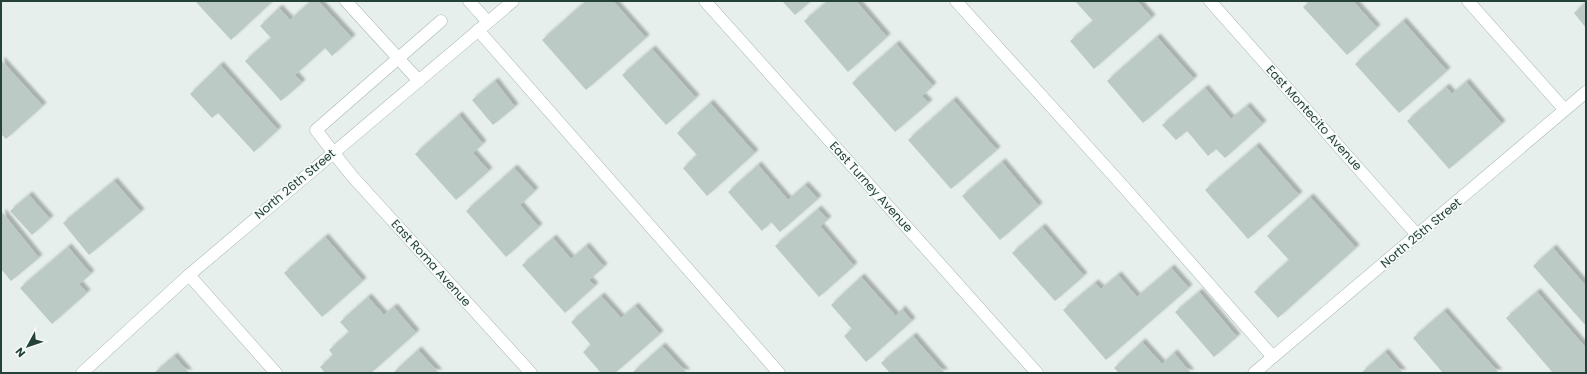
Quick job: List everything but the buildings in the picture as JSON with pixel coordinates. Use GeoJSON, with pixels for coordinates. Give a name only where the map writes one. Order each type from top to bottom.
{"type":"FeatureCollection","features":[{"type":"Feature","properties":{"kind":"street"},"geometry":{"type":"LineString","coordinates":[[346,1],[419,81]]}},
{"type":"Feature","properties":{"kind":"street"},"geometry":{"type":"LineString","coordinates":[[469,1],[488,22]]}},
{"type":"Feature","properties":{"kind":"street","name":"North 26th Street"},"geometry":{"type":"LineString","coordinates":[[82,373],[189,275],[513,1]]}},
{"type":"Feature","properties":{"kind":"street","name":"East Turney Avenue"},"geometry":{"type":"LineString","coordinates":[[705,1],[1037,373]]}},
{"type":"Feature","properties":{"kind":"street"},"geometry":{"type":"LineString","coordinates":[[956,1],[1122,185],[1272,357]]}},
{"type":"Feature","properties":{"kind":"street","name":"East Montecito Avenue"},"geometry":{"type":"LineString","coordinates":[[1210,1],[1418,236]]}},
{"type":"Feature","properties":{"kind":"street"},"geometry":{"type":"LineString","coordinates":[[1468,1],[1564,109]]}},
{"type":"Feature","properties":{"kind":"street"},"geometry":{"type":"LineString","coordinates":[[398,58],[441,22]]}},
{"type":"Feature","properties":{"kind":"street"},"geometry":{"type":"LineString","coordinates":[[478,30],[779,373]]}},
{"type":"Feature","properties":{"kind":"street","name":"East Roma Avenue"},"geometry":{"type":"LineString","coordinates":[[398,58],[316,130],[352,176],[530,373]]}},
{"type":"Feature","properties":{"kind":"street","name":"North 25th Street"},"geometry":{"type":"LineString","coordinates":[[1254,373],[1418,236],[1564,109],[1586,92]]}},
{"type":"Feature","properties":{"kind":"street"},"geometry":{"type":"LineString","coordinates":[[189,275],[276,373]]}}]}
